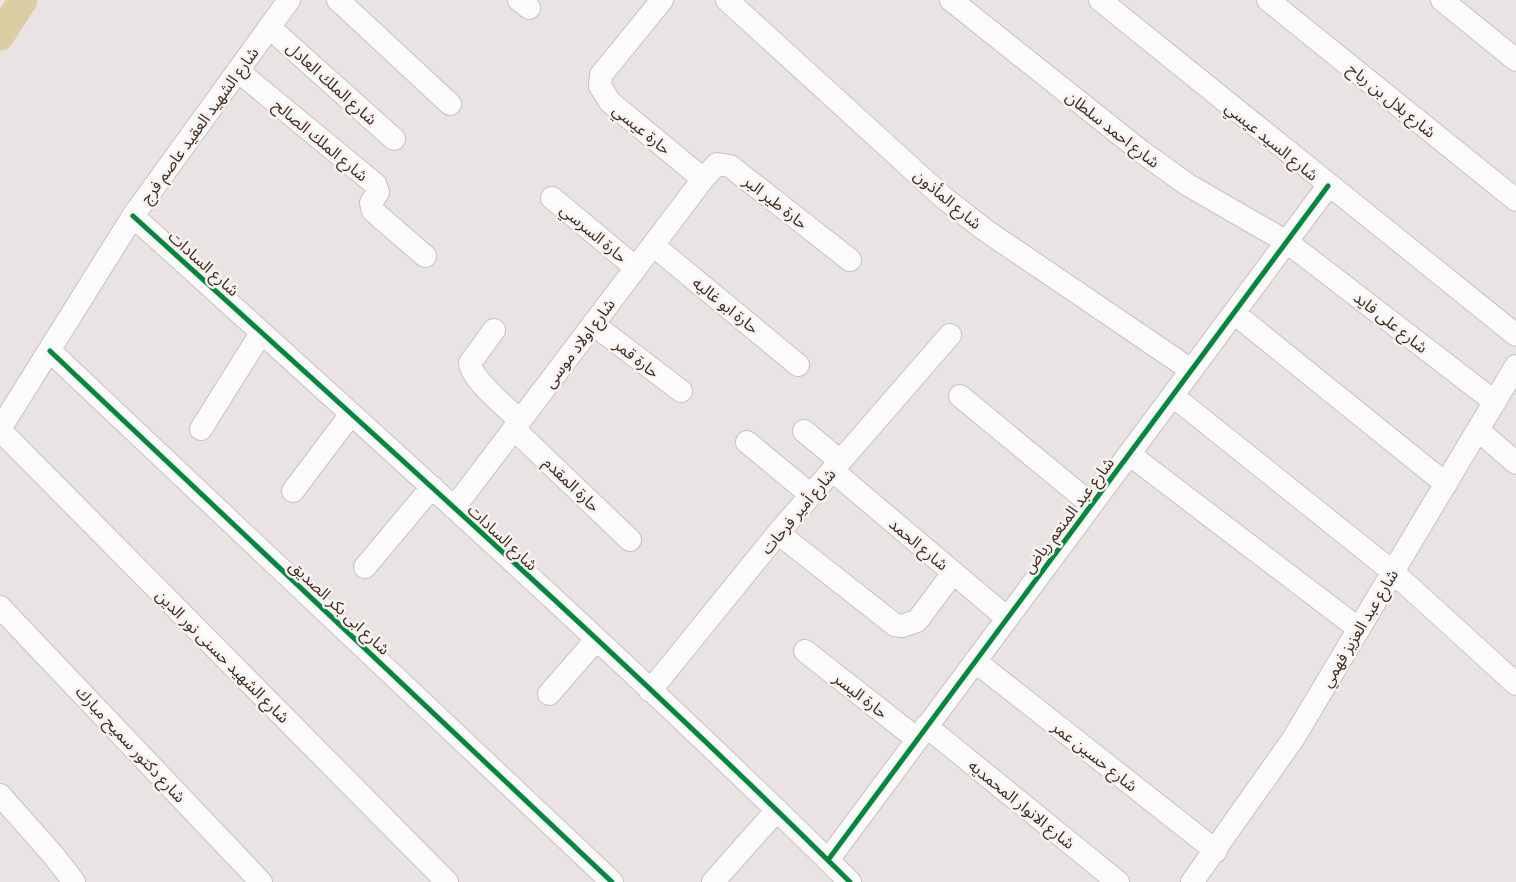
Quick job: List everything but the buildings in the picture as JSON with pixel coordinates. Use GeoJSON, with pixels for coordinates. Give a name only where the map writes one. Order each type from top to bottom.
{"type":"FeatureCollection","features":[{"type":"Feature","properties":{"kind":"street","name":"شارع الشهيد العقيد عاصم فرج"},"geometry":{"type":"LineString","coordinates":[[0,430],[133,216],[289,0]]}},
{"type":"Feature","properties":{"kind":"street"},"geometry":{"type":"LineString","coordinates":[[338,0],[450,104]]}},
{"type":"Feature","properties":{"kind":"street","name":"حارة عيسي"},"geometry":{"type":"LineString","coordinates":[[662,0],[601,75],[600,86],[610,102],[703,178]]}},
{"type":"Feature","properties":{"kind":"street","name":"شارع المأذون"},"geometry":{"type":"LineString","coordinates":[[727,0],[944,198],[985,230],[1191,370]]}},
{"type":"Feature","properties":{"kind":"street","name":"شارع احمد سلطان"},"geometry":{"type":"LineString","coordinates":[[951,0],[1142,152],[1196,190],[1287,242]]}},
{"type":"Feature","properties":{"kind":"street","name":"شارع السيد عيسي"},"geometry":{"type":"LineString","coordinates":[[1100,0],[1328,186],[1516,335]]}},
{"type":"Feature","properties":{"kind":"street","name":"شارع بلال بن رباح"},"geometry":{"type":"LineString","coordinates":[[1268,0],[1516,200]]}},
{"type":"Feature","properties":{"kind":"street"},"geometry":{"type":"LineString","coordinates":[[1442,0],[1516,60]]}},
{"type":"Feature","properties":{"kind":"street","name":"شارع الملك العادل"},"geometry":{"type":"LineString","coordinates":[[270,28],[394,139]]}},
{"type":"Feature","properties":{"kind":"street","name":"شارع الملك الصالح"},"geometry":{"type":"LineString","coordinates":[[238,71],[375,184],[378,192],[371,203],[373,211],[424,256]]}},
{"type":"Feature","properties":{"kind":"street","name":"حارة طير البر"},"geometry":{"type":"LineString","coordinates":[[703,178],[717,164],[730,166],[850,260]]}},
{"type":"Feature","properties":{"kind":"street","name":"شارع اولاد موسى"},"geometry":{"type":"LineString","coordinates":[[454,508],[703,178]]}},
{"type":"Feature","properties":{"kind":"street","name":"شارع عبد المنعم رياض"},"geometry":{"type":"LineString","coordinates":[[828,860],[1328,186]]}},
{"type":"Feature","properties":{"kind":"street","name":"حارة السرسي"},"geometry":{"type":"LineString","coordinates":[[552,198],[636,268]]}},
{"type":"Feature","properties":{"kind":"street","name":"شارع السادات"},"geometry":{"type":"LineString","coordinates":[[133,216],[432,487],[777,810],[847,881]]}},
{"type":"Feature","properties":{"kind":"street","name":"شارع على فايد"},"geometry":{"type":"LineString","coordinates":[[1287,242],[1494,402]]}},
{"type":"Feature","properties":{"kind":"street","name":"حارة ابو غاليه"},"geometry":{"type":"LineString","coordinates":[[653,245],[798,365]]}},
{"type":"Feature","properties":{"kind":"street"},"geometry":{"type":"LineString","coordinates":[[1234,313],[1446,484]]}},
{"type":"Feature","properties":{"kind":"street","name":"حارة قمر"},"geometry":{"type":"LineString","coordinates":[[594,324],[681,391]]}},
{"type":"Feature","properties":{"kind":"street","name":"حارة المقدم"},"geometry":{"type":"LineString","coordinates":[[494,330],[470,362],[476,377],[517,425],[630,540]]}},
{"type":"Feature","properties":{"kind":"street"},"geometry":{"type":"LineString","coordinates":[[201,429],[261,333]]}},
{"type":"Feature","properties":{"kind":"street","name":"شارع أمير فرحات"},"geometry":{"type":"LineString","coordinates":[[650,691],[810,495],[950,335]]}},
{"type":"Feature","properties":{"kind":"street","name":"شارع ابى بكر الصديق"},"geometry":{"type":"LineString","coordinates":[[50,351],[612,882]]}},
{"type":"Feature","properties":{"kind":"street","name":"شارع عبد العزيز فهمي"},"geometry":{"type":"LineString","coordinates":[[1192,882],[1216,851],[1293,739],[1516,366]]}},
{"type":"Feature","properties":{"kind":"street"},"geometry":{"type":"LineString","coordinates":[[960,396],[1091,504]]}},
{"type":"Feature","properties":{"kind":"street"},"geometry":{"type":"LineString","coordinates":[[1172,396],[1392,572],[1516,684]]}},
{"type":"Feature","properties":{"kind":"street"},"geometry":{"type":"LineString","coordinates":[[293,491],[351,414]]}},
{"type":"Feature","properties":{"kind":"street","name":"شارع الشهيد حسنى نور الدين"},"geometry":{"type":"LineString","coordinates":[[0,430],[447,882]]}},
{"type":"Feature","properties":{"kind":"street","name":"شارع الحمد"},"geometry":{"type":"LineString","coordinates":[[804,430],[836,466],[953,573],[1007,618]]}},
{"type":"Feature","properties":{"kind":"street"},"geometry":{"type":"LineString","coordinates":[[1478,430],[1516,463]]}},
{"type":"Feature","properties":{"kind":"street"},"geometry":{"type":"LineString","coordinates":[[747,442],[810,495]]}},
{"type":"Feature","properties":{"kind":"street"},"geometry":{"type":"LineString","coordinates":[[1129,454],[1359,629]]}},
{"type":"Feature","properties":{"kind":"street"},"geometry":{"type":"LineString","coordinates":[[365,567],[432,487]]}},
{"type":"Feature","properties":{"kind":"street"},"geometry":{"type":"LineString","coordinates":[[778,533],[895,624],[910,625],[917,621],[953,573]]}},
{"type":"Feature","properties":{"kind":"street","name":"شارع دكتور سميح مبارك"},"geometry":{"type":"LineString","coordinates":[[0,606],[261,882]]}},
{"type":"Feature","properties":{"kind":"street"},"geometry":{"type":"LineString","coordinates":[[549,694],[596,640]]}},
{"type":"Feature","properties":{"kind":"street","name":"حارة اليسر"},"geometry":{"type":"LineString","coordinates":[[805,651],[922,732]]}},
{"type":"Feature","properties":{"kind":"street","name":"شارع حسين عمر"},"geometry":{"type":"LineString","coordinates":[[975,661],[1216,851]]}},
{"type":"Feature","properties":{"kind":"street","name":"شارع الانوار المحمديه"},"geometry":{"type":"LineString","coordinates":[[922,732],[1118,882]]}},
{"type":"Feature","properties":{"kind":"street"},"geometry":{"type":"LineString","coordinates":[[0,795],[54,856],[74,882]]}},
{"type":"Feature","properties":{"kind":"street"},"geometry":{"type":"LineString","coordinates":[[713,882],[777,810]]}},
{"type":"Feature","properties":{"kind":"waterway"},"geometry":{"type":"LineString","coordinates":[[0,36],[23,0]]}},
{"type":"Feature","properties":{"kind":"cycle path"},"geometry":{"type":"LineString","coordinates":[[828,860],[1328,186]]}},
{"type":"Feature","properties":{"kind":"cycle path"},"geometry":{"type":"LineString","coordinates":[[133,216],[585,628],[850,882]]}},
{"type":"Feature","properties":{"kind":"cycle path"},"geometry":{"type":"LineString","coordinates":[[50,351],[612,882]]}}]}
